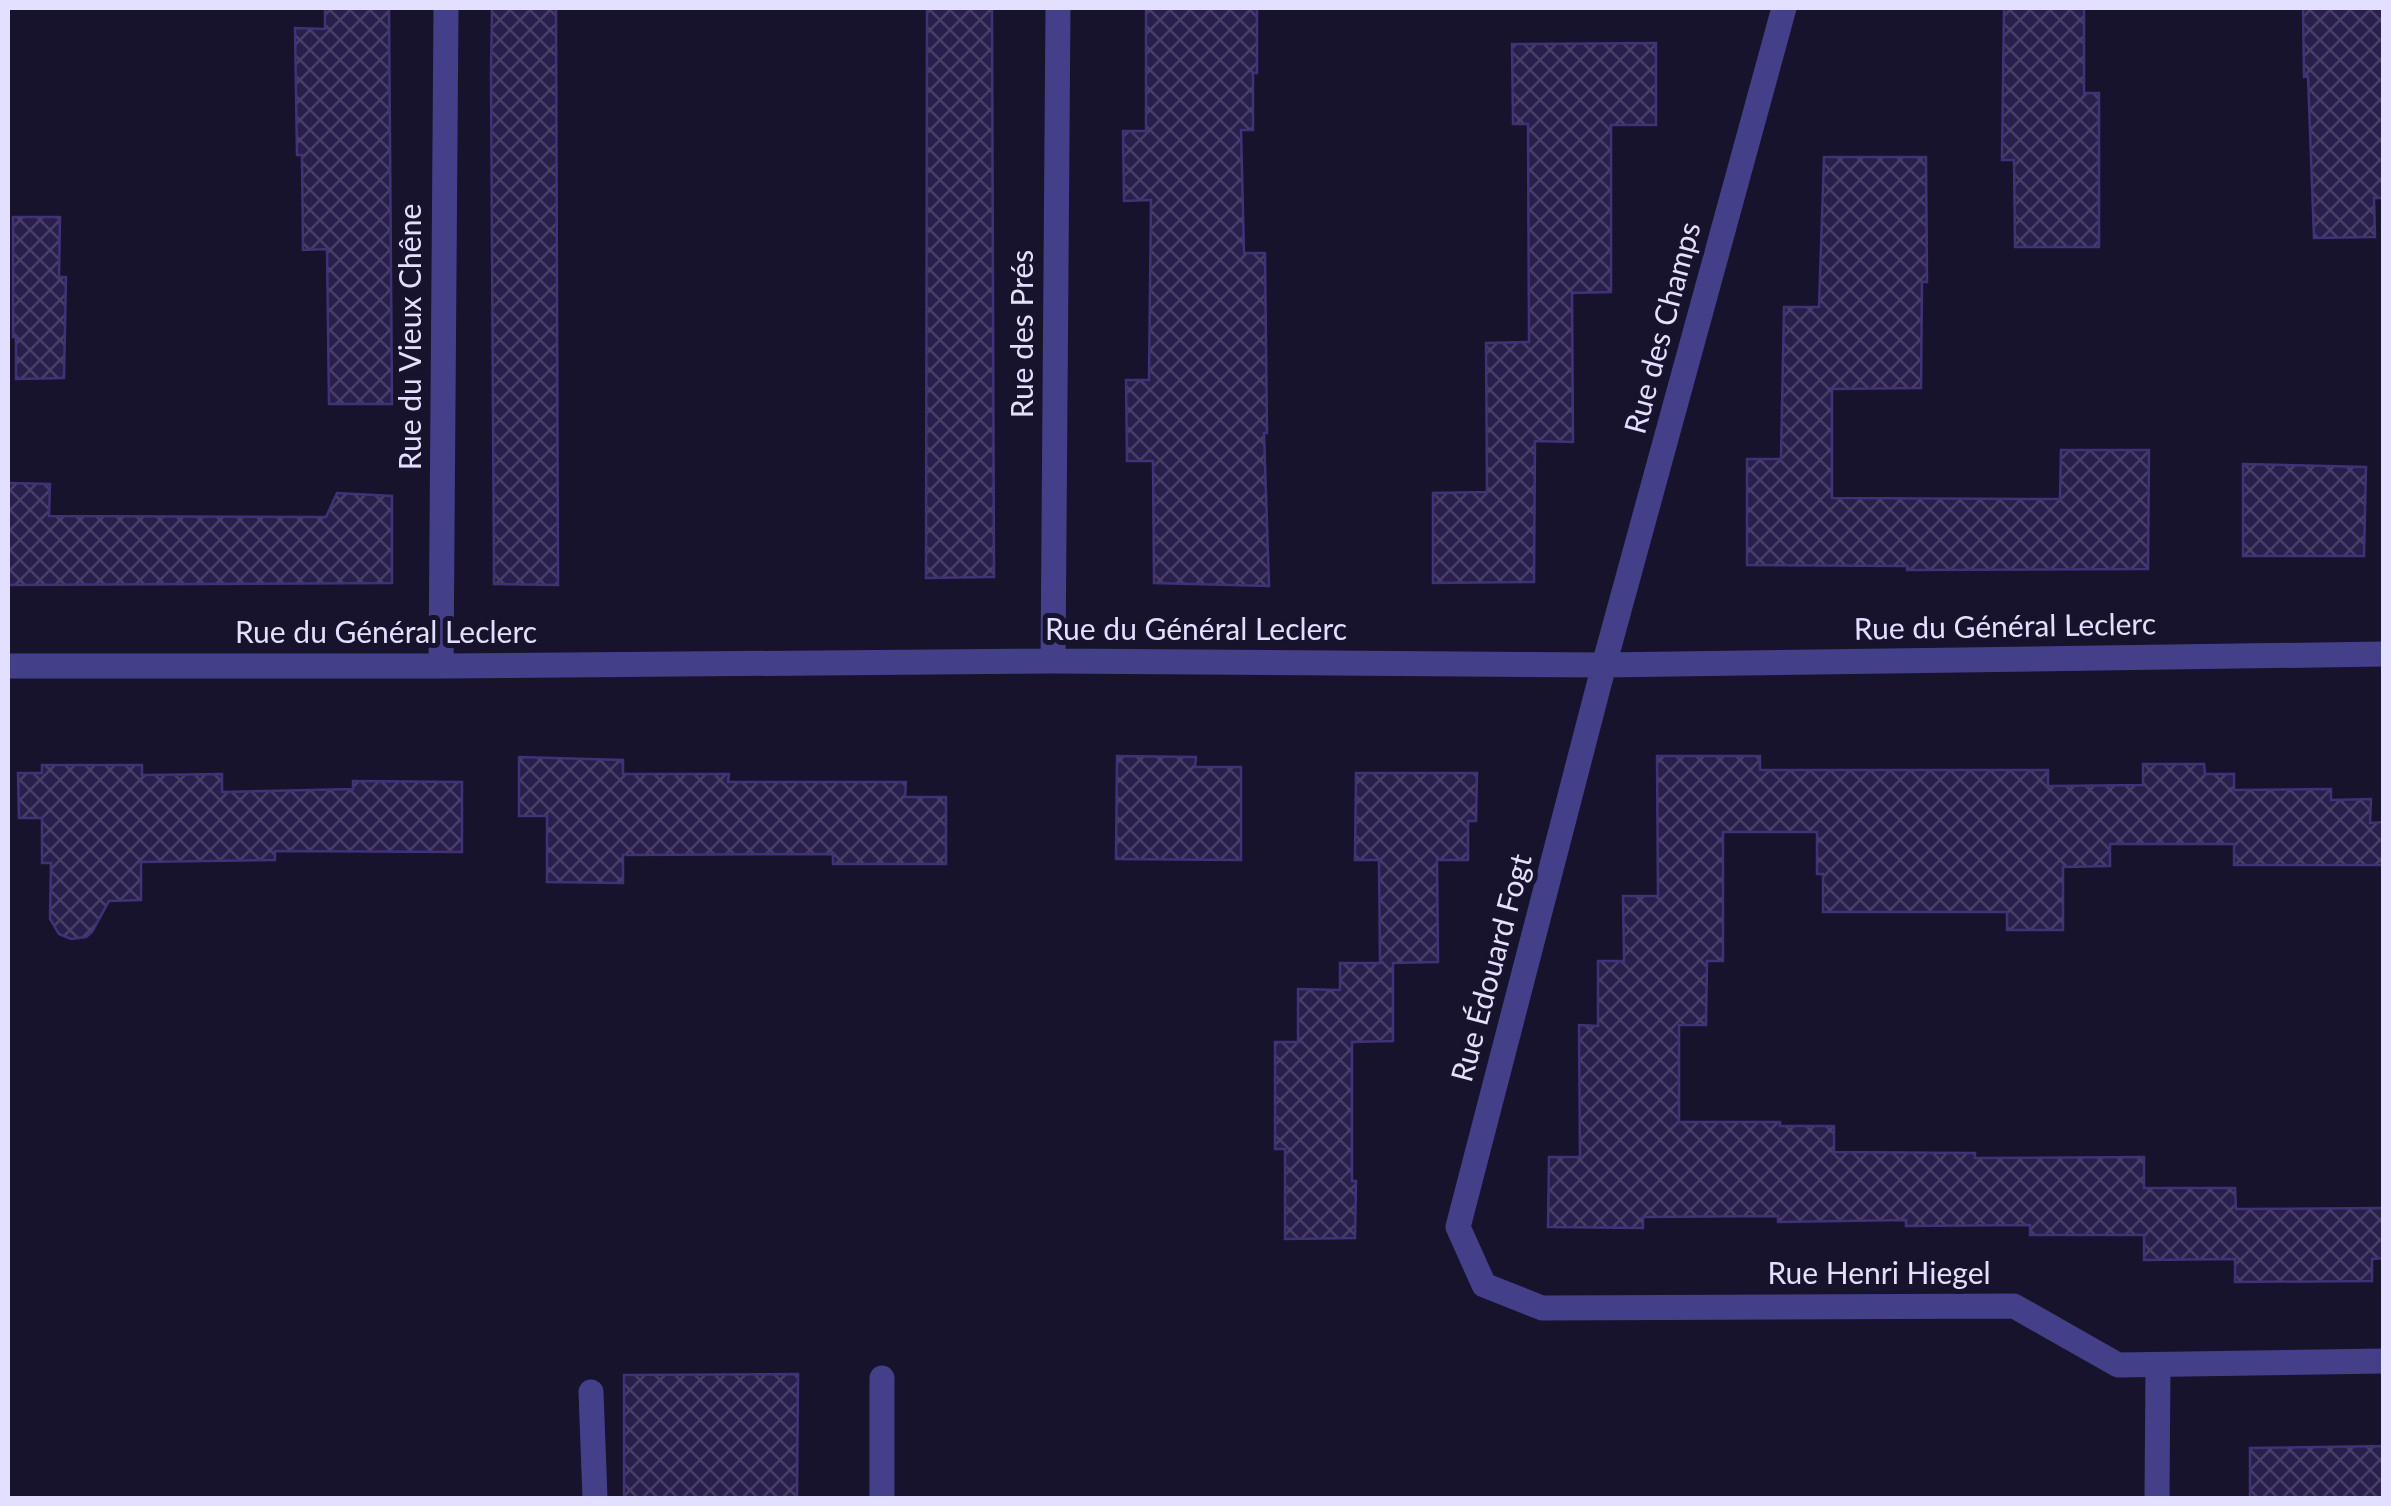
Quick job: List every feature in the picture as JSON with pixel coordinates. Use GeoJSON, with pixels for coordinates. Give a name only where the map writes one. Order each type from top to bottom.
{"type":"FeatureCollection","features":[{"type":"Feature","properties":{"kind":"street","name":"Rue du Vieux Chêne"},"geometry":{"type":"LineString","coordinates":[[441,666],[446,8]]}},
{"type":"Feature","properties":{"kind":"street","name":"Rue des Prés"},"geometry":{"type":"LineString","coordinates":[[1053,661],[1058,8]]}},
{"type":"Feature","properties":{"kind":"street","name":"Rue des Champs"},"geometry":{"type":"LineString","coordinates":[[1604,665],[1784,8]]}},
{"type":"Feature","properties":{"kind":"street","name":"Rue du Général Leclerc"},"geometry":{"type":"LineString","coordinates":[[8,666],[1053,661],[1604,665],[2384,654]]}},
{"type":"Feature","properties":{"kind":"street","name":"Rue Édouard Fogt"},"geometry":{"type":"LineString","coordinates":[[1484,1285],[1458,1227],[1604,665]]}},
{"type":"Feature","properties":{"kind":"street","name":"Rue Henri Hiegel"},"geometry":{"type":"LineString","coordinates":[[1484,1285],[1542,1308],[2014,1306],[2118,1365],[2384,1361]]}},
{"type":"Feature","properties":{"kind":"street"},"geometry":{"type":"LineString","coordinates":[[2158,1364],[2158,1498]]}},
{"type":"Feature","properties":{"kind":"street"},"geometry":{"type":"LineString","coordinates":[[882,1378],[882,1498]]}},
{"type":"Feature","properties":{"kind":"street"},"geometry":{"type":"LineString","coordinates":[[592,1392],[595,1498]]}},
{"type":"Feature","properties":{"kind":"building"},"geometry":{"type":"Polygon","coordinates":[[[325,8],[389,8],[392,404],[329,404],[327,249],[303,250],[295,28],[325,29],[325,8]]]}},
{"type":"Feature","properties":{"kind":"building"},"geometry":{"type":"Polygon","coordinates":[[[494,8],[556,8],[558,585],[494,584],[494,8]]]}},
{"type":"Feature","properties":{"kind":"building"},"geometry":{"type":"Polygon","coordinates":[[[927,8],[992,8],[994,577],[926,578],[927,8]]]}},
{"type":"Feature","properties":{"kind":"building"},"geometry":{"type":"Polygon","coordinates":[[[1146,8],[1257,8],[1253,130],[1241,130],[1244,253],[1265,253],[1264,433],[1269,586],[1154,583],[1153,461],[1127,461],[1126,380],[1149,380],[1151,200],[1124,201],[1123,131],[1146,131],[1146,8]]]}},
{"type":"Feature","properties":{"kind":"building"},"geometry":{"type":"Polygon","coordinates":[[[2004,8],[2084,8],[2084,93],[2099,93],[2099,247],[2015,247],[2014,160],[2002,160],[2004,8]]]}},
{"type":"Feature","properties":{"kind":"building"},"geometry":{"type":"Polygon","coordinates":[[[2303,8],[2384,8],[2384,198],[2374,198],[2375,237],[2314,238],[2303,8]]]}},
{"type":"Feature","properties":{"kind":"building"},"geometry":{"type":"Polygon","coordinates":[[[1656,43],[1656,125],[1611,125],[1611,292],[1572,293],[1573,442],[1535,441],[1534,582],[1433,583],[1433,493],[1487,492],[1486,343],[1529,342],[1528,124],[1513,124],[1512,44],[1656,43]]]}},
{"type":"Feature","properties":{"kind":"building"},"geometry":{"type":"Polygon","coordinates":[[[1824,157],[1926,157],[1927,282],[1922,282],[1921,388],[1832,389],[1832,498],[2060,499],[2061,450],[2149,450],[2148,569],[1907,570],[1907,566],[1747,565],[1747,459],[1781,459],[1784,307],[1819,307],[1824,157]]]}},
{"type":"Feature","properties":{"kind":"building"},"geometry":{"type":"Polygon","coordinates":[[[13,217],[60,217],[59,277],[66,277],[64,378],[16,379],[13,217]]]}},
{"type":"Feature","properties":{"kind":"building"},"geometry":{"type":"Polygon","coordinates":[[[2243,464],[2366,467],[2364,556],[2243,556],[2243,464]]]}},
{"type":"Feature","properties":{"kind":"building"},"geometry":{"type":"Polygon","coordinates":[[[8,483],[50,484],[49,516],[326,517],[337,493],[392,496],[392,583],[8,585],[8,483]]]}},
{"type":"Feature","properties":{"kind":"building"},"geometry":{"type":"Polygon","coordinates":[[[1117,756],[1196,757],[1195,767],[1241,767],[1241,860],[1116,859],[1117,756]]]}},
{"type":"Feature","properties":{"kind":"building"},"geometry":{"type":"Polygon","coordinates":[[[1657,756],[1760,756],[1760,770],[2048,770],[2048,786],[2143,785],[2143,764],[2204,764],[2205,774],[2234,774],[2234,790],[2331,789],[2331,800],[2371,799],[2370,823],[2384,822],[2384,865],[2234,865],[2234,844],[2110,844],[2110,866],[2063,867],[2063,930],[2007,930],[2007,912],[1823,912],[1823,874],[1817,874],[1817,832],[1723,832],[1723,961],[1707,961],[1706,1025],[1679,1025],[1679,1122],[1834,1126],[1834,1152],[1975,1153],[1975,1158],[2144,1157],[2144,1188],[2235,1188],[2236,1209],[2384,1208],[2384,1258],[2372,1259],[2372,1281],[2235,1282],[2235,1259],[2144,1260],[2144,1235],[2030,1235],[2030,1225],[1906,1226],[1906,1220],[1778,1222],[1778,1216],[1643,1217],[1643,1228],[1548,1227],[1549,1157],[1580,1157],[1579,1025],[1598,1026],[1598,961],[1624,961],[1623,896],[1658,896],[1657,756]]]}},
{"type":"Feature","properties":{"kind":"building"},"geometry":{"type":"Polygon","coordinates":[[[519,757],[623,760],[623,774],[729,774],[728,782],[906,782],[905,797],[946,797],[946,864],[833,864],[833,854],[623,855],[623,883],[547,882],[547,816],[519,816],[519,757]]]}},
{"type":"Feature","properties":{"kind":"building"},"geometry":{"type":"Polygon","coordinates":[[[42,765],[142,765],[142,775],[222,774],[222,792],[353,789],[353,781],[462,782],[462,852],[275,851],[275,860],[141,862],[141,900],[109,901],[92,932],[71,939],[59,934],[50,919],[51,863],[42,863],[42,818],[19,818],[18,773],[42,773],[42,765]]]}},
{"type":"Feature","properties":{"kind":"building"},"geometry":{"type":"Polygon","coordinates":[[[1356,773],[1477,773],[1476,821],[1468,821],[1468,860],[1437,860],[1438,962],[1393,963],[1393,1041],[1352,1042],[1355,1238],[1285,1239],[1285,1149],[1275,1149],[1275,1042],[1298,1042],[1298,989],[1340,990],[1340,963],[1380,963],[1379,860],[1355,860],[1356,773]]]}},
{"type":"Feature","properties":{"kind":"building"},"geometry":{"type":"Polygon","coordinates":[[[798,1374],[797,1498],[624,1498],[624,1375],[798,1374]]]}},
{"type":"Feature","properties":{"kind":"building"},"geometry":{"type":"Polygon","coordinates":[[[2384,1446],[2384,1498],[2250,1498],[2250,1448],[2384,1446]]]}}]}
